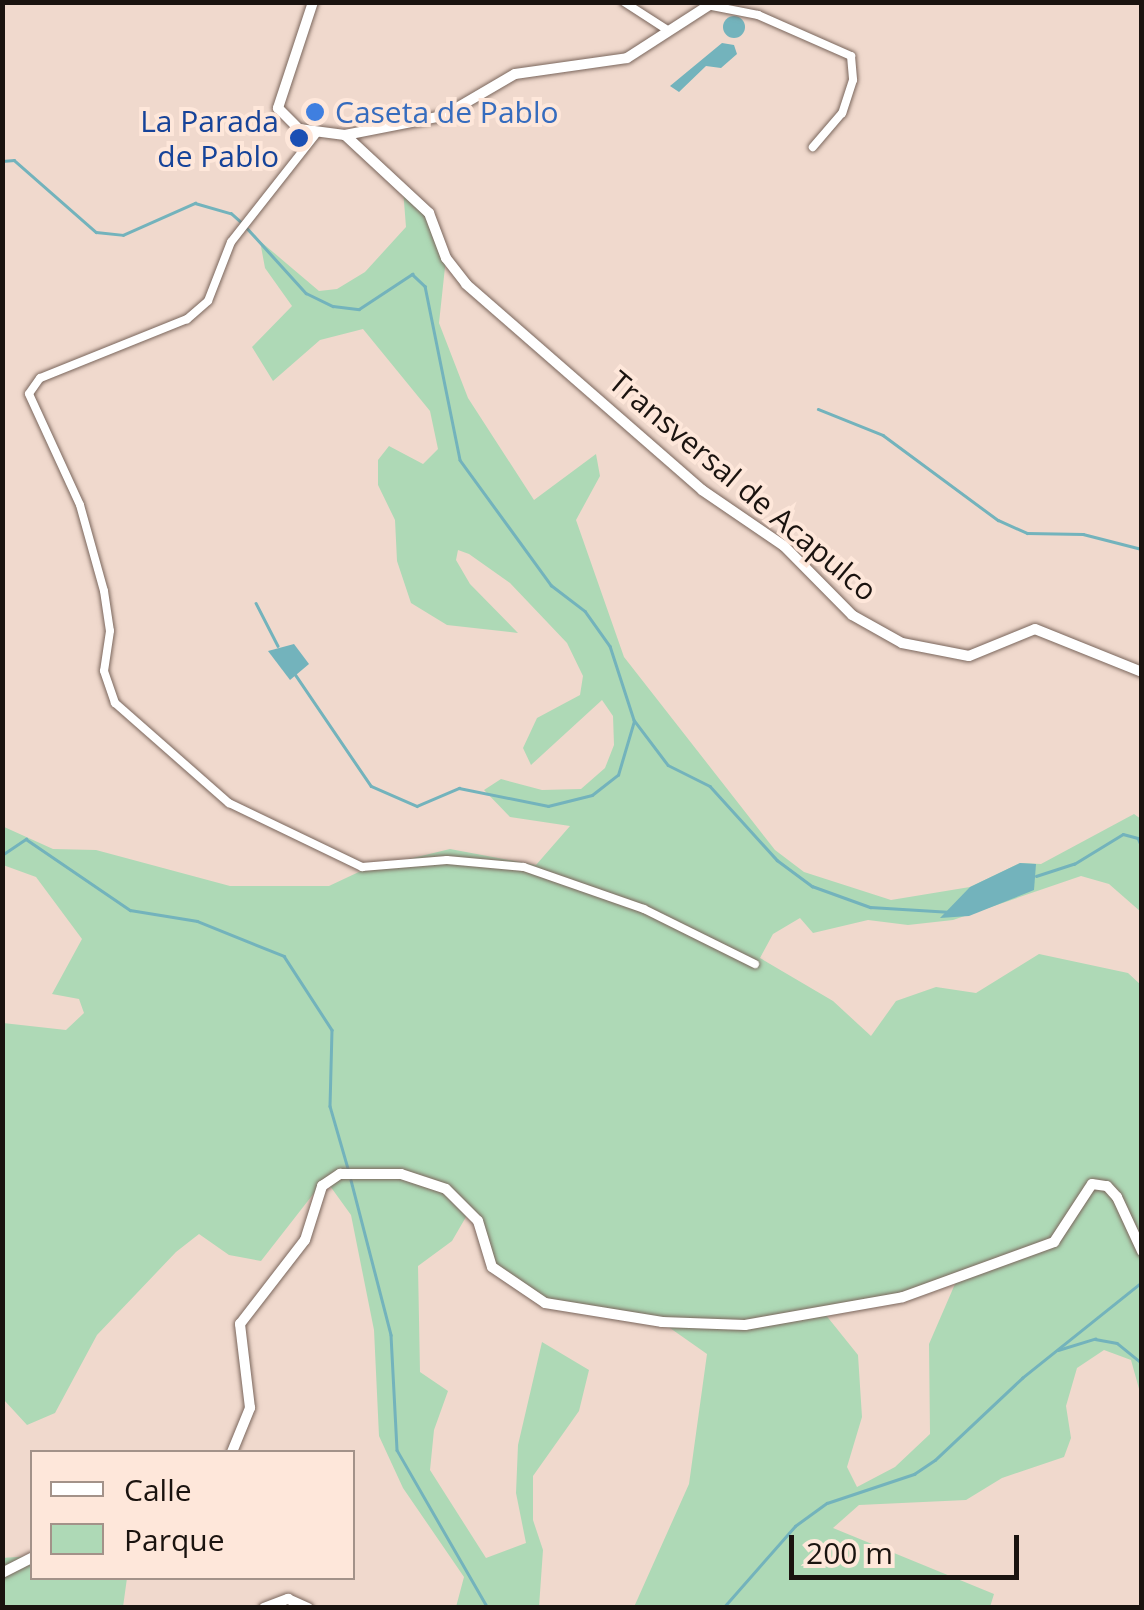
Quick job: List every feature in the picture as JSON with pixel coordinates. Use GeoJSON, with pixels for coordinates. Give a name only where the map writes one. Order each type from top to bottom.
{"type":"FeatureCollection","features":[{"type":"Feature","properties":{"kind":"street"},"geometry":{"type":"LineString","coordinates":[[313,2],[278,108],[289,124],[316,134],[345,134],[443,116],[515,74],[628,58],[666,29],[713,4],[758,15],[851,56],[854,80],[842,114],[813,147]]}},
{"type":"Feature","properties":{"kind":"street"},"geometry":{"type":"LineString","coordinates":[[624,2],[666,29]]}},
{"type":"Feature","properties":{"kind":"street"},"geometry":{"type":"LineString","coordinates":[[316,134],[232,242],[208,301],[187,320],[40,378],[30,394],[80,505],[104,590],[110,631],[104,671],[115,703],[229,803],[362,867],[446,860],[524,867],[644,909],[755,964]]}},
{"type":"Feature","properties":{"kind":"street","name":"Transversal de Acapulco"},"geometry":{"type":"LineString","coordinates":[[345,134],[429,213],[446,258],[466,284],[702,490],[784,546],[852,615],[902,643],[968,656],[1035,629],[1142,672]]}},
{"type":"Feature","properties":{"kind":"street"},"geometry":{"type":"LineString","coordinates":[[233,1450],[250,1408],[240,1324],[306,1240],[322,1186],[340,1174],[402,1174],[446,1190],[478,1221],[492,1267],[545,1303],[662,1322],[745,1324],[903,1297],[1054,1242],[1092,1184],[1107,1186],[1117,1197],[1142,1251]]}},
{"type":"Feature","properties":{"kind":"street"},"geometry":{"type":"LineString","coordinates":[[2,1572],[30,1559]]}},
{"type":"Feature","properties":{"kind":"street"},"geometry":{"type":"LineString","coordinates":[[264,1608],[288,1600],[308,1608]]}},
{"type":"Feature","properties":{"kind":"green space"},"geometry":{"type":"Polygon","coordinates":[[[403,189],[420,202],[446,258],[439,323],[468,398],[534,500],[596,454],[600,476],[576,520],[624,657],[775,850],[804,872],[891,900],[970,887],[1020,863],[1041,864],[1134,814],[1141,819],[1141,912],[1109,884],[1081,876],[953,920],[908,925],[868,920],[813,933],[800,918],[773,934],[760,958],[833,1001],[871,1036],[896,1001],[936,987],[976,993],[1039,954],[1128,973],[1141,985],[1141,1396],[1131,1360],[1104,1350],[1077,1368],[1066,1406],[1071,1438],[1064,1457],[1002,1478],[966,1500],[859,1505],[833,1528],[994,1594],[990,1607],[634,1607],[689,1484],[707,1354],[660,1321],[545,1303],[492,1267],[470,1210],[452,1241],[418,1266],[420,1372],[448,1391],[434,1430],[430,1470],[486,1558],[526,1543],[516,1493],[518,1445],[542,1342],[589,1370],[579,1411],[533,1476],[533,1520],[543,1550],[539,1607],[456,1607],[464,1577],[403,1488],[379,1436],[374,1330],[351,1215],[325,1179],[261,1261],[229,1255],[199,1234],[176,1252],[97,1335],[55,1413],[27,1425],[4,1400],[3,1023],[66,1030],[84,1013],[79,999],[52,994],[82,939],[36,877],[3,865],[2,826],[53,849],[96,850],[230,886],[329,886],[363,870],[450,849],[536,865],[570,826],[510,817],[484,790],[501,779],[542,790],[581,789],[605,768],[614,745],[613,716],[602,700],[531,765],[523,748],[537,718],[580,695],[583,676],[567,643],[510,583],[469,554],[458,550],[456,560],[470,584],[518,633],[447,625],[411,603],[397,561],[395,520],[378,485],[378,460],[389,446],[423,464],[438,449],[430,411],[363,329],[320,340],[273,381],[252,347],[292,306],[265,268],[260,241],[319,291],[337,289],[365,272],[406,227],[403,189]],[[958,1277],[902,1296],[821,1309],[858,1355],[862,1417],[847,1467],[857,1487],[895,1467],[930,1434],[929,1344],[958,1277]]]}},
{"type":"Feature","properties":{"kind":"green space"},"geometry":{"type":"Polygon","coordinates":[[[30,1556],[30,1580],[127,1580],[123,1607],[3,1607],[2,1558],[30,1556]]]}},
{"type":"Feature","properties":{"kind":"water"},"geometry":{"type":"Polygon","coordinates":[[[734,16],[742,19],[742,35],[734,38],[726,35],[723,27],[726,19],[734,16]]]}},
{"type":"Feature","properties":{"kind":"water"},"geometry":{"type":"Polygon","coordinates":[[[722,43],[734,45],[737,54],[721,68],[706,66],[679,92],[670,86],[722,43]]]}},
{"type":"Feature","properties":{"kind":"water"},"geometry":{"type":"Polygon","coordinates":[[[294,644],[309,664],[290,680],[268,651],[294,644]]]}},
{"type":"Feature","properties":{"kind":"water"},"geometry":{"type":"Polygon","coordinates":[[[1020,863],[1036,864],[1034,890],[969,916],[940,918],[970,887],[1020,863]]]}},
{"type":"Feature","properties":{"kind":"waterway"},"geometry":{"type":"LineString","coordinates":[[2,161],[14,160],[96,232],[123,235],[195,203],[231,213],[241,222]]}},
{"type":"Feature","properties":{"kind":"waterway"},"geometry":{"type":"LineString","coordinates":[[247,228],[306,293],[333,306],[359,309],[412,274],[425,286],[460,460],[551,585],[585,611],[610,646],[634,720],[668,765],[710,786],[777,860],[812,886],[870,907],[951,912]]}},
{"type":"Feature","properties":{"kind":"waterway"},"geometry":{"type":"LineString","coordinates":[[818,409],[883,435],[998,520],[1027,533],[1083,534],[1142,549]]}},
{"type":"Feature","properties":{"kind":"waterway"},"geometry":{"type":"LineString","coordinates":[[256,603],[278,646]]}},
{"type":"Feature","properties":{"kind":"waterway"},"geometry":{"type":"LineString","coordinates":[[295,674],[371,786],[417,806],[459,788],[548,806],[592,795],[618,775],[634,721]]}},
{"type":"Feature","properties":{"kind":"waterway"},"geometry":{"type":"LineString","coordinates":[[1036,876],[1074,864],[1123,834],[1138,838],[1142,847]]}},
{"type":"Feature","properties":{"kind":"waterway"},"geometry":{"type":"LineString","coordinates":[[2,855],[26,839],[130,910],[197,921],[284,956],[332,1030],[330,1106],[349,1172]]}},
{"type":"Feature","properties":{"kind":"waterway"},"geometry":{"type":"LineString","coordinates":[[351,1180],[391,1335],[397,1450],[488,1608]]}},
{"type":"Feature","properties":{"kind":"waterway"},"geometry":{"type":"LineString","coordinates":[[723,1608],[795,1526],[827,1503],[914,1474],[935,1460],[1022,1378],[1142,1282]]}},
{"type":"Feature","properties":{"kind":"waterway"},"geometry":{"type":"LineString","coordinates":[[1058,1350],[1095,1339],[1117,1343],[1142,1363]]}},
{"type":"Feature","properties":{"kind":"place","name":"Caseta de Pablo"},"geometry":{"type":"Point","coordinates":[315,112]}},
{"type":"Feature","properties":{"kind":"place","name":"La Parada de Pablo"},"geometry":{"type":"Point","coordinates":[299,138]}}]}
